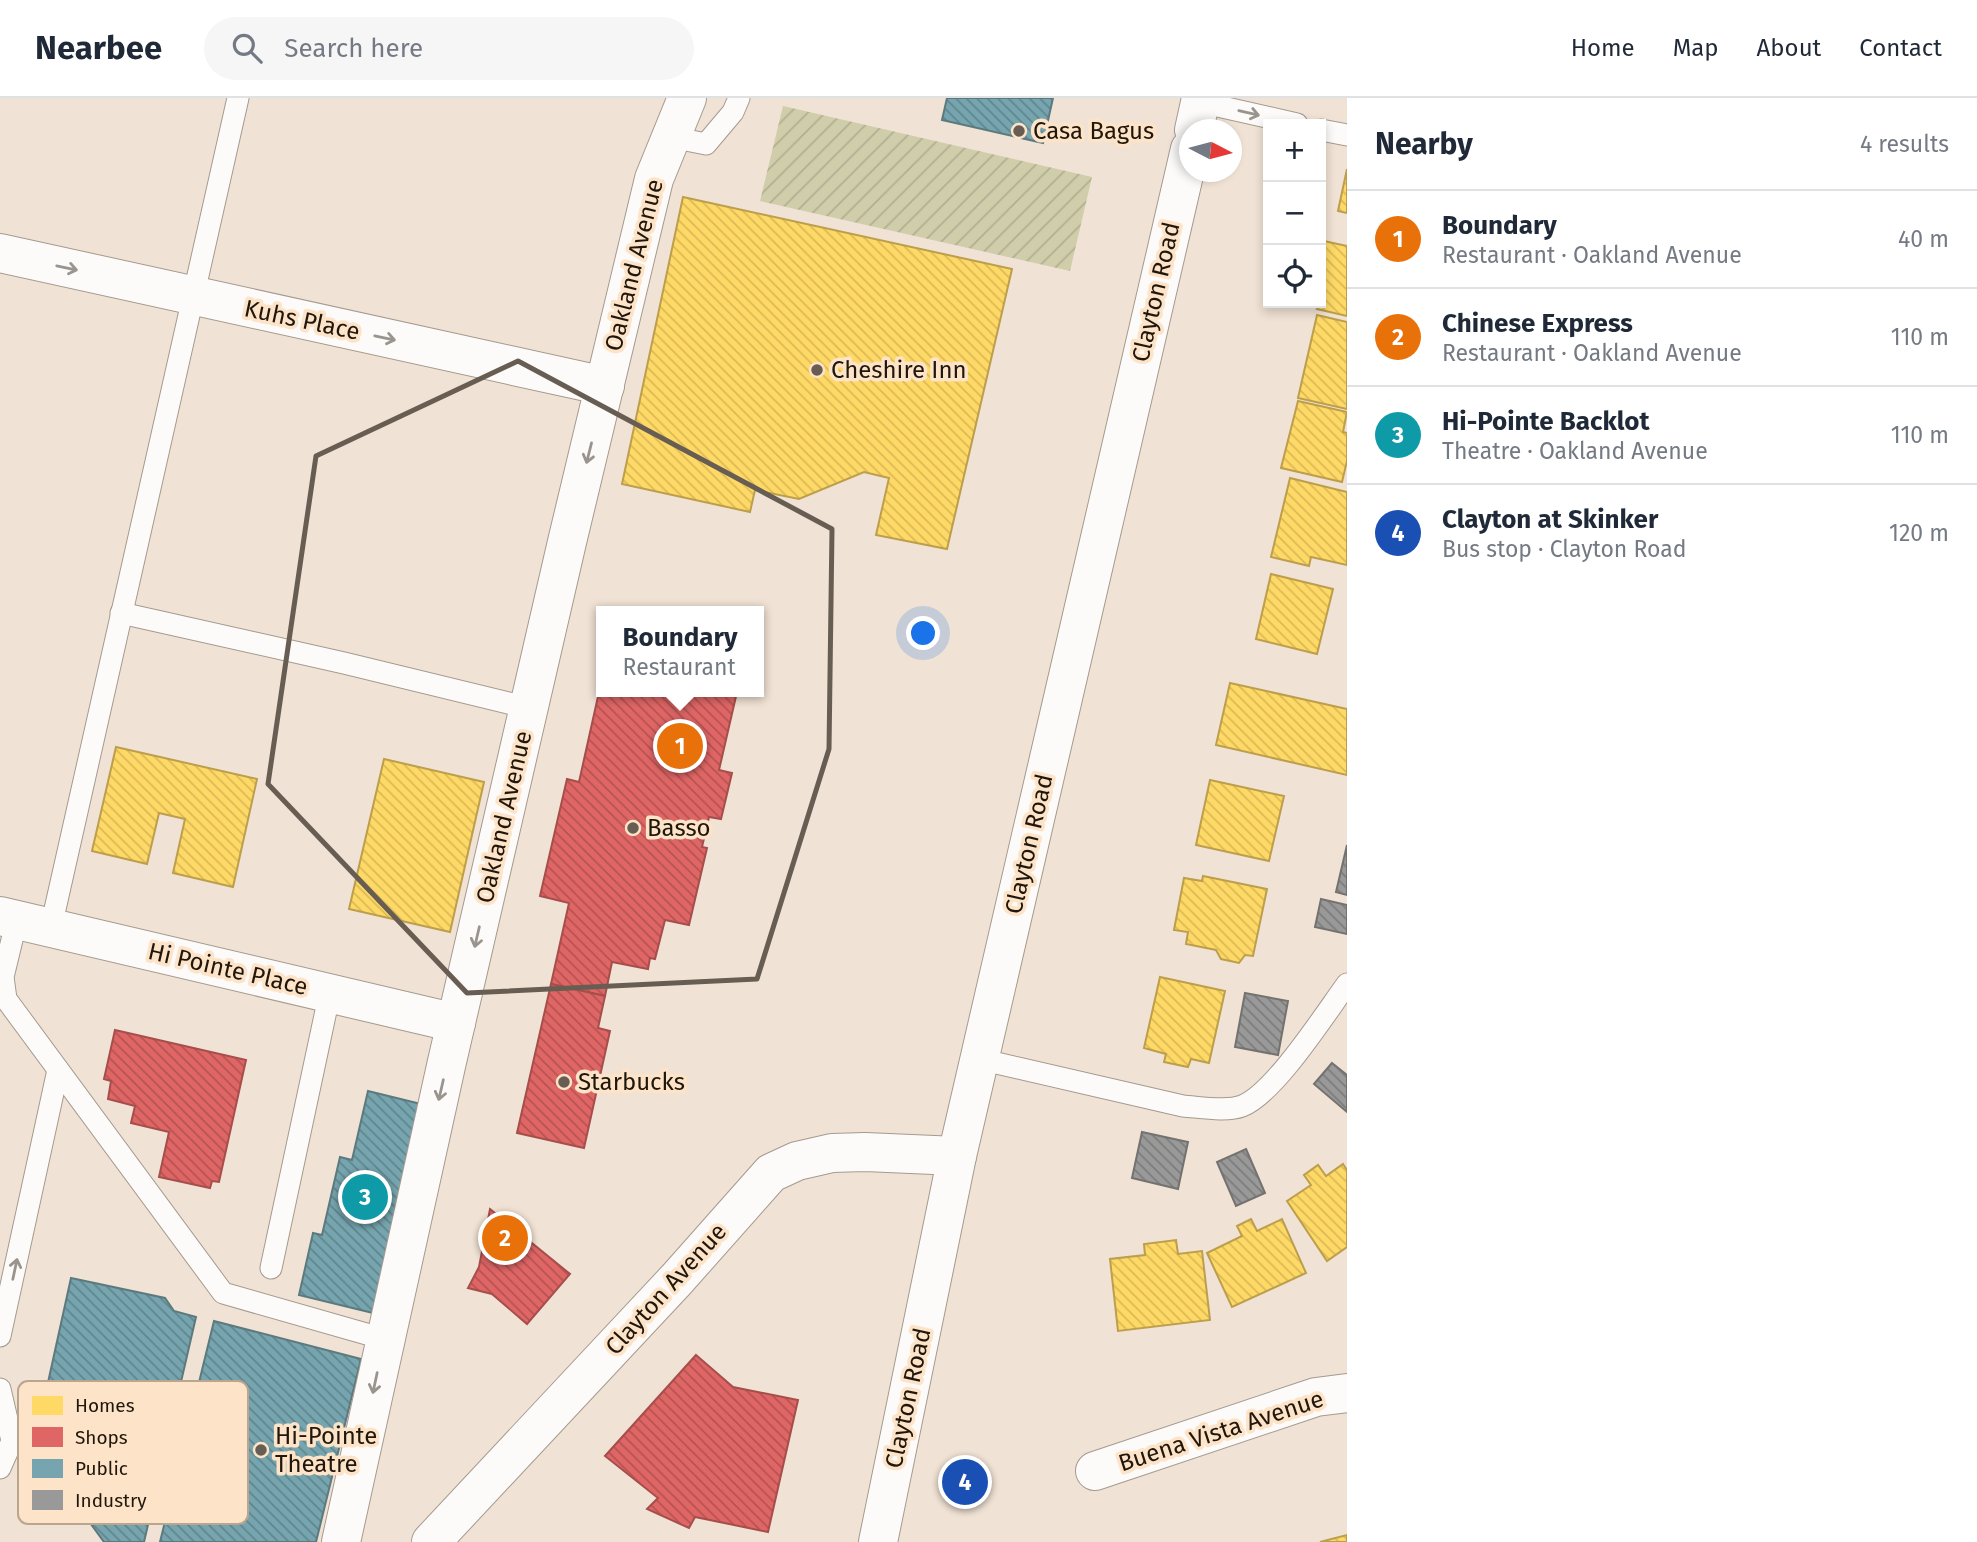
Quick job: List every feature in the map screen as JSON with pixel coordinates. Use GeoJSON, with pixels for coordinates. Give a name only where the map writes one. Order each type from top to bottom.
{"type":"FeatureCollection","features":[{"type":"Feature","properties":{"kind":"street","name":"Oakland Avenue"},"geometry":{"type":"LineString","coordinates":[[341,1542],[456,1023],[654,178],[687,98]]}},
{"type":"Feature","properties":{"kind":"street","name":"Clayton Road"},"geometry":{"type":"LineString","coordinates":[[878,1542],[957,1156],[1181,182]]}},
{"type":"Feature","properties":{"kind":"street","name":"Kuhs Place"},"geometry":{"type":"LineString","coordinates":[[0,253],[605,386]]}},
{"type":"Feature","properties":{"kind":"street","name":"Hi Pointe Place"},"geometry":{"type":"LineString","coordinates":[[23,921],[456,1023]]}},
{"type":"Feature","properties":{"kind":"street","name":"Clayton Avenue"},"geometry":{"type":"LineString","coordinates":[[431,1542],[677,1279],[771,1173],[797,1161],[832,1153],[957,1156]]}},
{"type":"Feature","properties":{"kind":"street","name":"Buena Vista Avenue"},"geometry":{"type":"LineString","coordinates":[[1095,1471],[1337,1390]]}},
{"type":"Feature","properties":{"kind":"lane"},"geometry":{"type":"LineString","coordinates":[[238,98],[121,613],[3,977],[6,999],[223,1293],[384,1339]]}},
{"type":"Feature","properties":{"kind":"lane"},"geometry":{"type":"LineString","coordinates":[[671,137],[706,144],[733,113],[739,98]]}},
{"type":"Feature","properties":{"kind":"lane"},"geometry":{"type":"LineString","coordinates":[[1199,110],[1263,119]]}},
{"type":"Feature","properties":{"kind":"lane"},"geometry":{"type":"LineString","coordinates":[[1326,131],[1347,135]]}},
{"type":"Feature","properties":{"kind":"lane"},"geometry":{"type":"LineString","coordinates":[[121,613],[529,708]]}},
{"type":"Feature","properties":{"kind":"lane"},"geometry":{"type":"LineString","coordinates":[[979,1059],[1183,1106],[1211,1109],[1241,1107],[1269,1088],[1347,984]]}},
{"type":"Feature","properties":{"kind":"lane"},"geometry":{"type":"LineString","coordinates":[[271,1268],[330,992]]}},
{"type":"Feature","properties":{"kind":"lane"},"geometry":{"type":"LineString","coordinates":[[0,1336],[58,1070]]}},
{"type":"Feature","properties":{"kind":"lane"},"geometry":{"type":"LineString","coordinates":[[0,1388],[12,1441],[0,1468]]}},
{"type":"Feature","properties":{"kind":"highlighted area"},"geometry":{"type":"Polygon","coordinates":[[[518,361],[832,529],[829,749],[757,979],[467,993],[268,784],[316,456],[518,361]]]}},
{"type":"Feature","properties":{"kind":"shaded area"},"geometry":{"type":"Polygon","coordinates":[[[783,106],[1092,177],[1070,271],[760,201],[783,106]]]}},
{"type":"Feature","properties":{"kind":"building: Homes"},"geometry":{"type":"Polygon","coordinates":[[[1347,169],[1347,213],[1338,211],[1347,169]]]}},
{"type":"Feature","properties":{"kind":"building: Homes","name":"Cheshire Inn"},"geometry":{"type":"Polygon","coordinates":[[[683,197],[1012,269],[947,549],[876,535],[889,478],[864,472],[799,499],[755,490],[750,512],[622,484],[683,197]]]}},
{"type":"Feature","properties":{"kind":"building: Homes"},"geometry":{"type":"Polygon","coordinates":[[[1326,241],[1347,246],[1347,316],[1317,309],[1326,308],[1326,241]]]}},
{"type":"Feature","properties":{"kind":"building: Homes"},"geometry":{"type":"Polygon","coordinates":[[[1317,315],[1347,322],[1347,409],[1298,398],[1317,315]]]}},
{"type":"Feature","properties":{"kind":"building: Homes"},"geometry":{"type":"Polygon","coordinates":[[[1298,401],[1347,412],[1343,432],[1347,433],[1347,461],[1342,482],[1281,468],[1298,401]]]}},
{"type":"Feature","properties":{"kind":"building: Homes"},"geometry":{"type":"Polygon","coordinates":[[[1290,478],[1347,492],[1347,565],[1311,557],[1309,566],[1271,557],[1290,478]]]}},
{"type":"Feature","properties":{"kind":"building: Homes"},"geometry":{"type":"Polygon","coordinates":[[[1271,574],[1333,589],[1317,654],[1256,639],[1271,574]]]}},
{"type":"Feature","properties":{"kind":"building: Homes"},"geometry":{"type":"Polygon","coordinates":[[[1230,683],[1347,709],[1347,775],[1216,745],[1230,683]]]}},
{"type":"Feature","properties":{"kind":"building: Homes"},"geometry":{"type":"Polygon","coordinates":[[[116,747],[257,779],[233,887],[173,873],[185,819],[159,813],[147,864],[92,851],[116,747]]]}},
{"type":"Feature","properties":{"kind":"building: Homes"},"geometry":{"type":"Polygon","coordinates":[[[384,759],[484,782],[450,932],[349,909],[384,759]]]}},
{"type":"Feature","properties":{"kind":"building: Homes"},"geometry":{"type":"Polygon","coordinates":[[[1210,780],[1284,796],[1269,861],[1196,845],[1210,780]]]}},
{"type":"Feature","properties":{"kind":"building: Homes"},"geometry":{"type":"Polygon","coordinates":[[[1203,876],[1267,889],[1253,956],[1245,955],[1239,963],[1221,959],[1216,950],[1186,944],[1188,932],[1174,930],[1184,878],[1202,881],[1203,876]]]}},
{"type":"Feature","properties":{"kind":"building: Homes"},"geometry":{"type":"Polygon","coordinates":[[[1160,977],[1225,991],[1209,1063],[1191,1059],[1188,1067],[1164,1062],[1166,1054],[1144,1048],[1160,977]]]}},
{"type":"Feature","properties":{"kind":"building: Homes"},"geometry":{"type":"Polygon","coordinates":[[[1343,1164],[1347,1170],[1347,1247],[1327,1261],[1287,1201],[1311,1185],[1304,1175],[1318,1165],[1326,1176],[1343,1164]]]}},
{"type":"Feature","properties":{"kind":"building: Homes"},"geometry":{"type":"Polygon","coordinates":[[[1251,1219],[1257,1231],[1282,1219],[1306,1273],[1232,1307],[1207,1253],[1242,1236],[1237,1226],[1251,1219]]]}},
{"type":"Feature","properties":{"kind":"building: Homes"},"geometry":{"type":"Polygon","coordinates":[[[1176,1240],[1178,1254],[1202,1251],[1210,1320],[1118,1331],[1110,1259],[1145,1255],[1144,1244],[1176,1240]]]}},
{"type":"Feature","properties":{"kind":"building: Homes"},"geometry":{"type":"Polygon","coordinates":[[[1347,1535],[1347,1542],[1320,1542],[1347,1535]]]}},
{"type":"Feature","properties":{"kind":"building: Shops"},"geometry":{"type":"Polygon","coordinates":[[[598,697],[736,697],[719,770],[732,773],[721,819],[709,817],[702,847],[707,848],[689,925],[665,920],[655,959],[650,958],[648,969],[612,962],[605,996],[551,984],[569,903],[540,896],[567,779],[579,782],[598,697]]]}},
{"type":"Feature","properties":{"kind":"building: Shops","name":"Starbucks"},"geometry":{"type":"Polygon","coordinates":[[[551,984],[605,996],[598,1028],[610,1031],[584,1148],[517,1133],[551,984]]]}},
{"type":"Feature","properties":{"kind":"building: Shops"},"geometry":{"type":"Polygon","coordinates":[[[115,1030],[246,1060],[219,1182],[212,1181],[210,1188],[159,1177],[169,1132],[131,1123],[135,1106],[108,1099],[111,1081],[104,1079],[115,1030]]]}},
{"type":"Feature","properties":{"kind":"building: Shops"},"geometry":{"type":"Polygon","coordinates":[[[490,1209],[570,1274],[527,1324],[492,1294],[468,1288],[479,1267],[490,1209]]]}},
{"type":"Feature","properties":{"kind":"building: Shops"},"geometry":{"type":"Polygon","coordinates":[[[696,1355],[733,1387],[798,1400],[768,1532],[695,1517],[689,1528],[647,1509],[658,1498],[605,1456],[696,1355]]]}},
{"type":"Feature","properties":{"kind":"building: Public","name":"Casa Bagus"},"geometry":{"type":"Polygon","coordinates":[[[947,98],[1053,98],[1043,143],[942,120],[947,98]]]}},
{"type":"Feature","properties":{"kind":"building: Public"},"geometry":{"type":"Polygon","coordinates":[[[368,1091],[421,1104],[373,1313],[299,1295],[313,1233],[322,1235],[340,1157],[352,1160],[368,1091]]]}},
{"type":"Feature","properties":{"kind":"building: Public"},"geometry":{"type":"Polygon","coordinates":[[[71,1278],[165,1298],[174,1311],[196,1317],[181,1381],[48,1381],[71,1278]]]}},
{"type":"Feature","properties":{"kind":"building: Public","name":"Hi-Pointe Theatre"},"geometry":{"type":"Polygon","coordinates":[[[214,1321],[361,1359],[316,1542],[160,1542],[164,1524],[248,1524],[248,1381],[199,1381],[214,1321]]]}},
{"type":"Feature","properties":{"kind":"building: Public"},"geometry":{"type":"Polygon","coordinates":[[[91,1524],[148,1524],[144,1542],[104,1542],[91,1524]]]}},
{"type":"Feature","properties":{"kind":"building: Industry"},"geometry":{"type":"Polygon","coordinates":[[[1347,845],[1347,895],[1336,892],[1347,845]]]}},
{"type":"Feature","properties":{"kind":"building: Industry"},"geometry":{"type":"Polygon","coordinates":[[[1321,899],[1347,905],[1347,934],[1315,927],[1321,899]]]}},
{"type":"Feature","properties":{"kind":"building: Industry"},"geometry":{"type":"Polygon","coordinates":[[[1245,993],[1288,1001],[1278,1055],[1235,1047],[1245,993]]]}},
{"type":"Feature","properties":{"kind":"building: Industry"},"geometry":{"type":"Polygon","coordinates":[[[1332,1063],[1347,1075],[1347,1112],[1314,1084],[1332,1063]]]}},
{"type":"Feature","properties":{"kind":"building: Industry"},"geometry":{"type":"Polygon","coordinates":[[[1142,1132],[1188,1142],[1178,1189],[1132,1178],[1142,1132]]]}},
{"type":"Feature","properties":{"kind":"building: Industry"},"geometry":{"type":"Polygon","coordinates":[[[1246,1149],[1265,1193],[1236,1206],[1217,1162],[1246,1149]]]}},
{"type":"Feature","properties":{"kind":"place","name":"Casa Bagus"},"geometry":{"type":"Point","coordinates":[1019,131]}},
{"type":"Feature","properties":{"kind":"place","name":"Cheshire Inn"},"geometry":{"type":"Point","coordinates":[817,370]}},
{"type":"Feature","properties":{"kind":"place","name":"Boundary"},"geometry":{"type":"Point","coordinates":[680,746]}},
{"type":"Feature","properties":{"kind":"place","name":"Basso"},"geometry":{"type":"Point","coordinates":[633,828]}},
{"type":"Feature","properties":{"kind":"place","name":"Starbucks"},"geometry":{"type":"Point","coordinates":[564,1082]}},
{"type":"Feature","properties":{"kind":"place","name":"Hi-Pointe Backlot"},"geometry":{"type":"Point","coordinates":[365,1197]}},
{"type":"Feature","properties":{"kind":"place","name":"Chinese Express"},"geometry":{"type":"Point","coordinates":[505,1238]}},
{"type":"Feature","properties":{"kind":"place","name":"Hi-Pointe Theatre"},"geometry":{"type":"Point","coordinates":[261,1450]}},
{"type":"Feature","properties":{"kind":"place","name":"Clayton at Skinker"},"geometry":{"type":"Point","coordinates":[965,1482]}}]}
